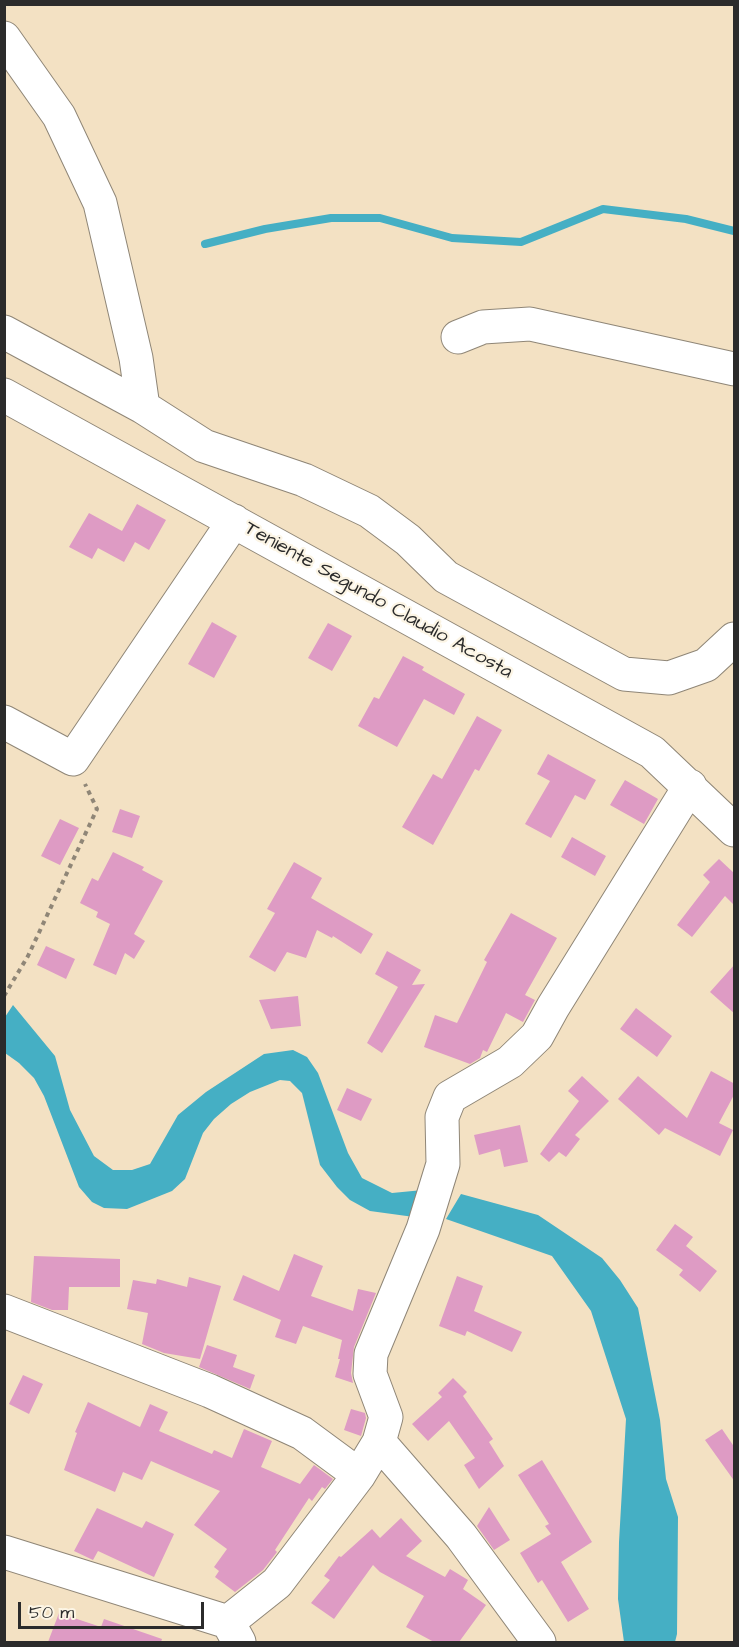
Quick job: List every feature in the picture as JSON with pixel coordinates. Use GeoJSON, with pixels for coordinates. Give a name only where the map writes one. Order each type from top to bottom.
{"type":"FeatureCollection","features":[{"type":"Feature","properties":{"kind":"street"},"geometry":{"type":"LineString","coordinates":[[4,38],[59,116],[100,203],[136,358],[143,407]]}},
{"type":"Feature","properties":{"kind":"street"},"geometry":{"type":"LineString","coordinates":[[458,337],[483,327],[530,324],[735,369]]}},
{"type":"Feature","properties":{"kind":"street"},"geometry":{"type":"LineString","coordinates":[[4,332],[143,407],[204,446],[304,480],[369,511],[408,540],[446,577],[624,674],[669,678],[706,665],[735,639]]}},
{"type":"Feature","properties":{"kind":"street","name":"Teniente Segundo Claudio Acosta"},"geometry":{"type":"LineString","coordinates":[[4,396],[652,752],[735,830]]}},
{"type":"Feature","properties":{"kind":"street"},"geometry":{"type":"LineString","coordinates":[[180,492],[204,446]]}},
{"type":"Feature","properties":{"kind":"street"},"geometry":{"type":"LineString","coordinates":[[4,723],[73,759],[234,522]]}},
{"type":"Feature","properties":{"kind":"street"},"geometry":{"type":"LineString","coordinates":[[4,1552],[233,1632],[277,1583],[359,1476],[379,1442],[386,1417],[370,1374],[371,1354],[423,1229],[443,1164],[441,1117],[450,1097],[510,1062],[537,1036],[690,786]]}},
{"type":"Feature","properties":{"kind":"street"},"geometry":{"type":"LineString","coordinates":[[4,1311],[210,1391],[302,1433],[359,1476]]}},
{"type":"Feature","properties":{"kind":"street"},"geometry":{"type":"LineString","coordinates":[[379,1442],[461,1536],[539,1642]]}},
{"type":"Feature","properties":{"kind":"path"},"geometry":{"type":"LineString","coordinates":[[6,994],[27,956],[97,809],[73,759]]}},
{"type":"Feature","properties":{"kind":"water"},"geometry":{"type":"Polygon","coordinates":[[[13,1005],[55,1056],[70,1110],[94,1156],[113,1170],[132,1170],[150,1164],[178,1115],[206,1092],[264,1054],[293,1050],[307,1057],[318,1073],[348,1153],[362,1178],[392,1193],[423,1190],[414,1217],[370,1211],[350,1200],[337,1187],[320,1165],[302,1093],[290,1081],[280,1080],[250,1092],[231,1104],[214,1119],[203,1133],[185,1179],[172,1191],[127,1209],[104,1208],[92,1202],[79,1187],[44,1096],[34,1078],[5,1053],[5,1017],[13,1005]]]}},
{"type":"Feature","properties":{"kind":"water"},"geometry":{"type":"Polygon","coordinates":[[[461,1194],[538,1215],[602,1258],[638,1308],[660,1420],[666,1479],[678,1517],[677,1634],[675,1642],[624,1642],[618,1599],[626,1419],[591,1311],[552,1256],[446,1219],[461,1194]]]}},
{"type":"Feature","properties":{"kind":"building"},"geometry":{"type":"Polygon","coordinates":[[[137,504],[166,520],[149,550],[135,542],[124,562],[98,548],[92,559],[69,547],[89,513],[122,531],[137,504]]]}},
{"type":"Feature","properties":{"kind":"building"},"geometry":{"type":"Polygon","coordinates":[[[212,622],[237,636],[214,678],[188,664],[212,622]]]}},
{"type":"Feature","properties":{"kind":"building"},"geometry":{"type":"Polygon","coordinates":[[[328,623],[352,636],[332,671],[308,658],[328,623]]]}},
{"type":"Feature","properties":{"kind":"building"},"geometry":{"type":"Polygon","coordinates":[[[403,656],[424,667],[422,670],[465,694],[454,715],[424,699],[397,747],[358,726],[374,697],[379,699],[403,656]]]}},
{"type":"Feature","properties":{"kind":"building"},"geometry":{"type":"Polygon","coordinates":[[[477,716],[502,730],[479,771],[475,769],[433,845],[402,827],[433,774],[442,779],[477,716]]]}},
{"type":"Feature","properties":{"kind":"building"},"geometry":{"type":"Polygon","coordinates":[[[548,754],[596,780],[585,800],[575,795],[551,838],[525,824],[550,781],[537,774],[548,754]]]}},
{"type":"Feature","properties":{"kind":"building"},"geometry":{"type":"Polygon","coordinates":[[[625,780],[658,799],[644,824],[610,805],[625,780]]]}},
{"type":"Feature","properties":{"kind":"building"},"geometry":{"type":"Polygon","coordinates":[[[120,809],[140,816],[132,838],[112,832],[120,809]]]}},
{"type":"Feature","properties":{"kind":"building"},"geometry":{"type":"Polygon","coordinates":[[[60,819],[79,828],[60,865],[41,856],[60,819]]]}},
{"type":"Feature","properties":{"kind":"building"},"geometry":{"type":"Polygon","coordinates":[[[572,837],[606,856],[595,876],[561,857],[572,837]]]}},
{"type":"Feature","properties":{"kind":"building"},"geometry":{"type":"Polygon","coordinates":[[[113,852],[144,867],[142,870],[163,881],[134,934],[145,941],[134,959],[125,953],[116,975],[93,965],[110,924],[96,917],[98,912],[80,903],[92,878],[98,881],[113,852]]]}},
{"type":"Feature","properties":{"kind":"building"},"geometry":{"type":"Polygon","coordinates":[[[719,859],[735,874],[735,906],[725,896],[692,937],[677,925],[710,882],[703,875],[719,859]]]}},
{"type":"Feature","properties":{"kind":"building"},"geometry":{"type":"Polygon","coordinates":[[[294,862],[322,878],[311,898],[373,934],[361,954],[333,936],[332,938],[317,930],[306,958],[287,952],[275,972],[249,957],[275,913],[267,909],[294,862]]]}},
{"type":"Feature","properties":{"kind":"building"},"geometry":{"type":"Polygon","coordinates":[[[511,913],[557,938],[525,995],[535,1000],[523,1022],[506,1013],[487,1052],[483,1050],[480,1058],[470,1064],[424,1047],[435,1015],[457,1023],[487,962],[484,960],[511,913]]]}},
{"type":"Feature","properties":{"kind":"building"},"geometry":{"type":"Polygon","coordinates":[[[46,946],[75,959],[66,979],[37,965],[46,946]]]}},
{"type":"Feature","properties":{"kind":"building"},"geometry":{"type":"Polygon","coordinates":[[[387,951],[421,970],[412,985],[425,984],[382,1053],[367,1043],[398,987],[375,974],[387,951]]]}},
{"type":"Feature","properties":{"kind":"building"},"geometry":{"type":"Polygon","coordinates":[[[735,964],[735,1014],[710,992],[735,964]]]}},
{"type":"Feature","properties":{"kind":"building"},"geometry":{"type":"Polygon","coordinates":[[[298,996],[301,1026],[271,1029],[259,1000],[298,996]]]}},
{"type":"Feature","properties":{"kind":"building"},"geometry":{"type":"Polygon","coordinates":[[[636,1008],[672,1036],[657,1057],[620,1029],[636,1008]]]}},
{"type":"Feature","properties":{"kind":"building"},"geometry":{"type":"Polygon","coordinates":[[[711,1071],[735,1084],[735,1093],[719,1123],[733,1130],[720,1156],[665,1128],[659,1135],[618,1099],[638,1076],[687,1118],[711,1071]]]}},
{"type":"Feature","properties":{"kind":"building"},"geometry":{"type":"Polygon","coordinates":[[[582,1076],[609,1101],[575,1135],[580,1139],[566,1157],[559,1152],[549,1162],[540,1154],[579,1101],[568,1091],[582,1076]]]}},
{"type":"Feature","properties":{"kind":"building"},"geometry":{"type":"Polygon","coordinates":[[[347,1088],[372,1099],[361,1121],[337,1110],[347,1088]]]}},
{"type":"Feature","properties":{"kind":"building"},"geometry":{"type":"Polygon","coordinates":[[[520,1125],[528,1162],[504,1167],[500,1149],[479,1155],[474,1135],[520,1125]]]}},
{"type":"Feature","properties":{"kind":"building"},"geometry":{"type":"Polygon","coordinates":[[[675,1224],[693,1237],[686,1246],[717,1271],[700,1292],[679,1275],[683,1270],[656,1250],[675,1224]]]}},
{"type":"Feature","properties":{"kind":"building"},"geometry":{"type":"Polygon","coordinates":[[[294,1254],[323,1266],[311,1296],[353,1311],[358,1289],[376,1293],[354,1347],[351,1373],[353,1383],[335,1377],[342,1340],[303,1326],[296,1344],[275,1337],[281,1320],[233,1300],[243,1275],[279,1291],[294,1254]]]}},
{"type":"Feature","properties":{"kind":"building"},"geometry":{"type":"Polygon","coordinates":[[[34,1256],[120,1259],[120,1287],[69,1287],[68,1310],[52,1310],[31,1302],[34,1256]]]}},
{"type":"Feature","properties":{"kind":"building"},"geometry":{"type":"Polygon","coordinates":[[[457,1276],[483,1286],[474,1311],[522,1332],[512,1352],[467,1331],[465,1336],[439,1326],[457,1276]]]}},
{"type":"Feature","properties":{"kind":"building"},"geometry":{"type":"Polygon","coordinates":[[[189,1277],[221,1286],[200,1359],[164,1353],[142,1344],[148,1313],[127,1309],[133,1280],[156,1284],[157,1279],[187,1287],[189,1277]]]}},
{"type":"Feature","properties":{"kind":"building"},"geometry":{"type":"Polygon","coordinates":[[[207,1345],[237,1355],[233,1367],[255,1375],[250,1389],[199,1367],[207,1345]]]}},
{"type":"Feature","properties":{"kind":"building"},"geometry":{"type":"Polygon","coordinates":[[[23,1375],[43,1384],[29,1414],[9,1404],[23,1375]]]}},
{"type":"Feature","properties":{"kind":"building"},"geometry":{"type":"Polygon","coordinates":[[[453,1378],[467,1392],[463,1396],[493,1439],[489,1442],[504,1466],[479,1489],[464,1465],[475,1458],[449,1421],[428,1441],[412,1424],[442,1397],[438,1393],[453,1378]]]}},
{"type":"Feature","properties":{"kind":"building"},"geometry":{"type":"Polygon","coordinates":[[[88,1402],[140,1427],[150,1404],[168,1412],[159,1431],[212,1454],[214,1450],[232,1458],[244,1429],[272,1441],[261,1467],[300,1484],[314,1465],[333,1479],[325,1489],[322,1487],[312,1501],[309,1498],[275,1550],[277,1552],[263,1570],[235,1592],[215,1577],[219,1571],[214,1567],[227,1549],[194,1525],[220,1491],[151,1461],[142,1480],[123,1472],[115,1492],[64,1470],[77,1433],[75,1432],[88,1402]]]}},
{"type":"Feature","properties":{"kind":"building"},"geometry":{"type":"Polygon","coordinates":[[[351,1409],[365,1413],[366,1418],[361,1436],[344,1430],[351,1409]]]}},
{"type":"Feature","properties":{"kind":"building"},"geometry":{"type":"Polygon","coordinates":[[[722,1429],[735,1448],[735,1482],[705,1440],[722,1429]]]}},
{"type":"Feature","properties":{"kind":"building"},"geometry":{"type":"Polygon","coordinates":[[[542,1460],[592,1542],[561,1562],[589,1609],[568,1622],[542,1580],[538,1583],[520,1553],[551,1534],[545,1526],[549,1524],[518,1475],[542,1460]]]}},
{"type":"Feature","properties":{"kind":"building"},"geometry":{"type":"Polygon","coordinates":[[[489,1507],[510,1540],[494,1550],[477,1526],[489,1507]]]}},
{"type":"Feature","properties":{"kind":"building"},"geometry":{"type":"Polygon","coordinates":[[[97,1508],[142,1528],[146,1521],[174,1534],[154,1577],[98,1551],[93,1560],[74,1551],[97,1508]]]}},
{"type":"Feature","properties":{"kind":"building"},"geometry":{"type":"Polygon","coordinates":[[[401,1518],[422,1541],[406,1556],[445,1577],[450,1569],[468,1580],[463,1589],[486,1605],[459,1642],[434,1642],[406,1627],[424,1596],[380,1572],[373,1565],[334,1619],[311,1603],[330,1580],[324,1576],[339,1556],[341,1557],[372,1529],[380,1538],[401,1518]]]}},
{"type":"Feature","properties":{"kind":"building"},"geometry":{"type":"Polygon","coordinates":[[[59,1613],[101,1627],[104,1619],[162,1639],[161,1642],[48,1642],[59,1613]]]}},
{"type":"Feature","properties":{"kind":"waterway"},"geometry":{"type":"LineString","coordinates":[[205,244],[265,229],[331,218],[380,218],[452,238],[521,242],[603,209],[686,219],[734,231]]}}]}
